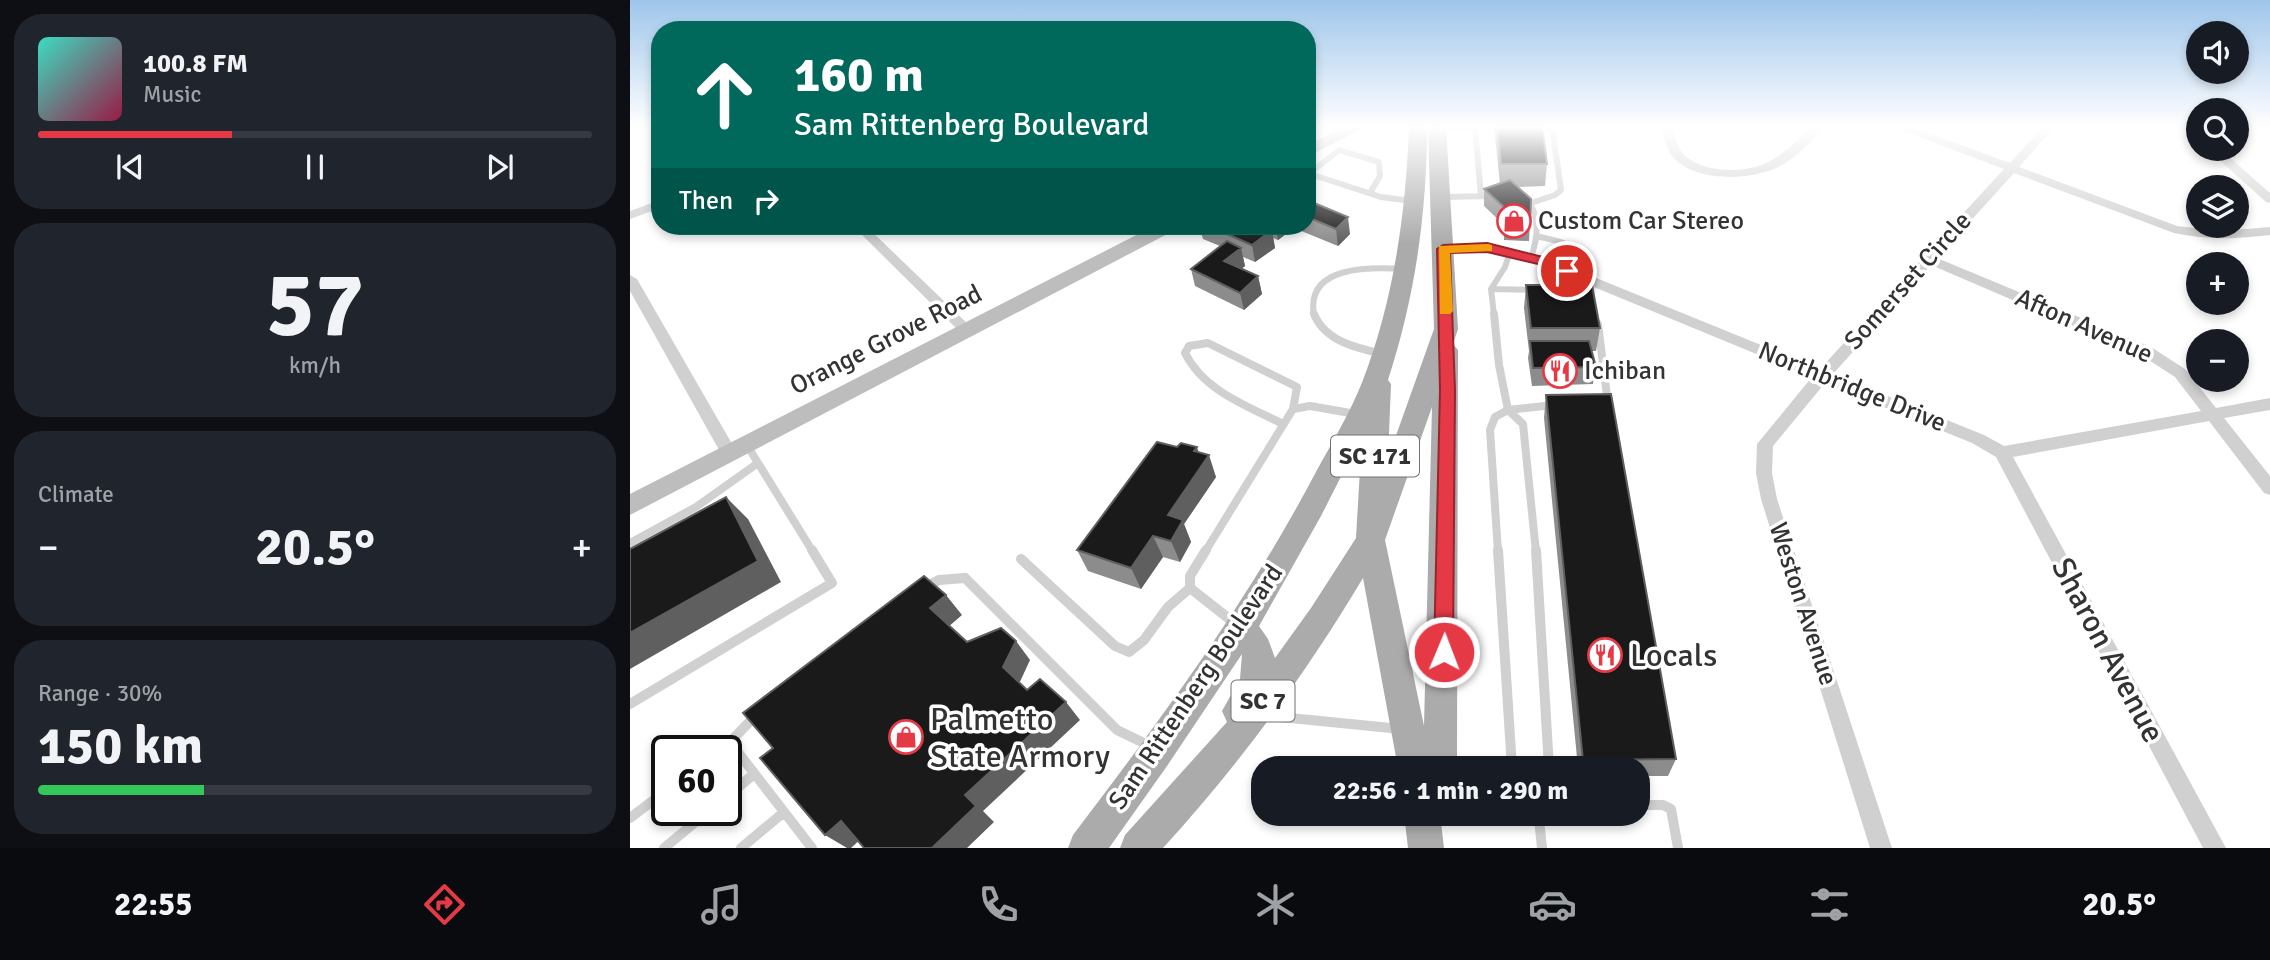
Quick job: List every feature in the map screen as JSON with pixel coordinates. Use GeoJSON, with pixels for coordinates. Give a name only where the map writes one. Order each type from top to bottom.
{"type":"FeatureCollection","features":[{"type":"Feature","properties":{"kind":"main road","name":"Sam Rittenberg Boulevard"},"geometry":{"type":"LineString","coordinates":[[1086,848],[1242,629],[1314,505],[1381,363],[1405,270],[1420,166]]}},
{"type":"Feature","properties":{"kind":"main road","name":"Sam Rittenberg Boulevard"},"geometry":{"type":"LineString","coordinates":[[1138,848],[1190,792],[1254,715],[1322,618],[1370,540],[1446,329],[1441,197],[1434,166]]}},
{"type":"Feature","properties":{"kind":"main road"},"geometry":{"type":"LineString","coordinates":[[1405,270],[1443,249],[1426,232],[1415,201]]}},
{"type":"Feature","properties":{"kind":"main road"},"geometry":{"type":"LineString","coordinates":[[1405,270],[1426,276],[1446,329]]}},
{"type":"Feature","properties":{"kind":"main road","name":"SC 171"},"geometry":{"type":"LineString","coordinates":[[1440,756],[1445,567],[1446,329]]}},
{"type":"Feature","properties":{"kind":"main road","name":"SC 171"},"geometry":{"type":"LineString","coordinates":[[1381,363],[1370,540],[1412,756]]}},
{"type":"Feature","properties":{"kind":"main road"},"geometry":{"type":"LineString","coordinates":[[1190,792],[1255,684],[1258,650],[1253,639],[1242,629]]}},
{"type":"Feature","properties":{"kind":"main road"},"geometry":{"type":"LineString","coordinates":[[1423,826],[1426,848]]}},
{"type":"Feature","properties":{"kind":"main road"},"geometry":{"type":"LineString","coordinates":[[1434,848],[1436,826]]}},
{"type":"Feature","properties":{"kind":"street"},"geometry":{"type":"LineString","coordinates":[[1699,166],[1737,173],[1752,172],[1770,166]]}},
{"type":"Feature","properties":{"kind":"street"},"geometry":{"type":"LineString","coordinates":[[2005,166],[2174,229],[2203,236],[2270,231]]}},
{"type":"Feature","properties":{"kind":"street","name":"Somerset Circle"},"geometry":{"type":"LineString","coordinates":[[1823,375],[2013,166]]}},
{"type":"Feature","properties":{"kind":"street"},"geometry":{"type":"LineString","coordinates":[[2232,166],[2270,199]]}},
{"type":"Feature","properties":{"kind":"street"},"geometry":{"type":"LineString","coordinates":[[630,215],[651,207]]}},
{"type":"Feature","properties":{"kind":"street"},"geometry":{"type":"LineString","coordinates":[[868,235],[966,330]]}},
{"type":"Feature","properties":{"kind":"street","name":"Orange Grove Road"},"geometry":{"type":"LineString","coordinates":[[630,505],[744,453],[1143,235]]}},
{"type":"Feature","properties":{"kind":"street","name":"Northbridge Drive"},"geometry":{"type":"LineString","coordinates":[[1443,249],[1487,248],[1510,252],[1567,271],[1587,285],[1823,375],[1978,439],[2002,453]]}},
{"type":"Feature","properties":{"kind":"street","name":"Afton Avenue"},"geometry":{"type":"LineString","coordinates":[[1928,260],[2146,351],[2180,373],[2270,488]]}},
{"type":"Feature","properties":{"kind":"street"},"geometry":{"type":"LineString","coordinates":[[630,279],[744,453]]}},
{"type":"Feature","properties":{"kind":"street","name":"Weston Avenue"},"geometry":{"type":"LineString","coordinates":[[1823,375],[1765,444],[1764,473],[1769,499],[1881,848]]}},
{"type":"Feature","properties":{"kind":"street"},"geometry":{"type":"LineString","coordinates":[[2002,453],[2270,404]]}},
{"type":"Feature","properties":{"kind":"street","name":"Sharon Avenue"},"geometry":{"type":"LineString","coordinates":[[2002,453],[2214,848]]}},
{"type":"Feature","properties":{"kind":"lane"},"geometry":{"type":"LineString","coordinates":[[1370,193],[1380,176],[1379,166]]}},
{"type":"Feature","properties":{"kind":"lane"},"geometry":{"type":"LineString","coordinates":[[1478,166],[1480,196]]}},
{"type":"Feature","properties":{"kind":"lane"},"geometry":{"type":"LineString","coordinates":[[1531,203],[1555,195],[1561,190],[1558,166]]}},
{"type":"Feature","properties":{"kind":"lane"},"geometry":{"type":"LineString","coordinates":[[1316,175],[1392,200],[1415,201]]}},
{"type":"Feature","properties":{"kind":"lane"},"geometry":{"type":"LineString","coordinates":[[1441,197],[1502,195]]}},
{"type":"Feature","properties":{"kind":"lane"},"geometry":{"type":"LineString","coordinates":[[1511,195],[1522,197],[1531,203],[1535,212],[1536,236],[1531,258]]}},
{"type":"Feature","properties":{"kind":"lane"},"geometry":{"type":"LineString","coordinates":[[1536,236],[1567,245],[1579,252],[1581,257],[1567,271]]}},
{"type":"Feature","properties":{"kind":"lane"},"geometry":{"type":"LineString","coordinates":[[1510,252],[1505,267],[1491,289],[1499,365],[1508,410],[1523,424],[1536,546],[1548,756]]}},
{"type":"Feature","properties":{"kind":"lane"},"geometry":{"type":"LineString","coordinates":[[1381,363],[1330,333],[1316,320],[1312,303],[1330,276],[1339,272],[1363,267],[1405,270]]}},
{"type":"Feature","properties":{"kind":"lane"},"geometry":{"type":"LineString","coordinates":[[1491,289],[1539,290]]}},
{"type":"Feature","properties":{"kind":"lane"},"geometry":{"type":"LineString","coordinates":[[1596,404],[1609,404],[1597,318]]}},
{"type":"Feature","properties":{"kind":"lane"},"geometry":{"type":"LineString","coordinates":[[1021,559],[1115,646],[1129,652],[1144,640],[1168,607],[1190,588],[1190,576],[1293,409],[1297,387],[1254,363],[1208,343],[1189,346],[1185,353],[1196,373],[1207,383],[1283,424]]}},
{"type":"Feature","properties":{"kind":"lane"},"geometry":{"type":"LineString","coordinates":[[1511,756],[1490,430],[1496,417],[1508,410],[1570,404]]}},
{"type":"Feature","properties":{"kind":"lane"},"geometry":{"type":"LineString","coordinates":[[1293,409],[1310,406],[1358,414]]}},
{"type":"Feature","properties":{"kind":"lane"},"geometry":{"type":"LineString","coordinates":[[630,542],[696,507],[744,453],[832,583],[630,704]]}},
{"type":"Feature","properties":{"kind":"lane"},"geometry":{"type":"LineString","coordinates":[[916,592],[939,580],[965,578],[1117,730],[1157,749]]}},
{"type":"Feature","properties":{"kind":"lane"},"geometry":{"type":"LineString","coordinates":[[1190,588],[1242,629]]}},
{"type":"Feature","properties":{"kind":"lane"},"geometry":{"type":"LineString","coordinates":[[736,735],[768,705]]}},
{"type":"Feature","properties":{"kind":"lane"},"geometry":{"type":"LineString","coordinates":[[1254,715],[1407,730]]}},
{"type":"Feature","properties":{"kind":"lane"},"geometry":{"type":"LineString","coordinates":[[742,759],[812,848]]}},
{"type":"Feature","properties":{"kind":"lane"},"geometry":{"type":"LineString","coordinates":[[742,784],[753,775]]}},
{"type":"Feature","properties":{"kind":"lane"},"geometry":{"type":"LineString","coordinates":[[630,818],[651,802]]}},
{"type":"Feature","properties":{"kind":"lane"},"geometry":{"type":"LineString","coordinates":[[1650,805],[1664,805],[1671,809],[1678,848]]}},
{"type":"Feature","properties":{"kind":"lane"},"geometry":{"type":"LineString","coordinates":[[741,848],[783,813]]}},
{"type":"Feature","properties":{"kind":"lane"},"geometry":{"type":"LineString","coordinates":[[664,848],[691,826]]}},
{"type":"Feature","properties":{"kind":"lane"},"geometry":{"type":"LineString","coordinates":[[1541,826],[1542,848]]}},
{"type":"Feature","properties":{"kind":"building"},"geometry":{"type":"Polygon","coordinates":[[[1510,180],[1531,199],[1530,224],[1505,223],[1505,208],[1484,189],[1510,180]]]}},
{"type":"Feature","properties":{"kind":"building"},"geometry":{"type":"Polygon","coordinates":[[[1316,204],[1348,217],[1336,229],[1316,221],[1316,204]]]}},
{"type":"Feature","properties":{"kind":"building"},"geometry":{"type":"Polygon","coordinates":[[[1229,235],[1265,235],[1252,245],[1229,235]]]}},
{"type":"Feature","properties":{"kind":"building"},"geometry":{"type":"Polygon","coordinates":[[[1227,241],[1241,248],[1224,261],[1258,276],[1240,293],[1191,269],[1227,241]]]}},
{"type":"Feature","properties":{"kind":"building"},"geometry":{"type":"Polygon","coordinates":[[[1526,285],[1592,285],[1600,328],[1531,328],[1526,285]]]}},
{"type":"Feature","properties":{"kind":"building"},"geometry":{"type":"Polygon","coordinates":[[[1530,341],[1589,341],[1596,367],[1533,368],[1530,341]]]}},
{"type":"Feature","properties":{"kind":"building"},"geometry":{"type":"Polygon","coordinates":[[[1611,394],[1676,759],[1650,759],[1650,756],[1583,756],[1546,395],[1611,394]]]}},
{"type":"Feature","properties":{"kind":"building"},"geometry":{"type":"Polygon","coordinates":[[[1157,442],[1177,447],[1181,443],[1197,447],[1194,451],[1209,455],[1168,515],[1183,520],[1171,541],[1153,536],[1131,568],[1077,550],[1157,442]]]}},
{"type":"Feature","properties":{"kind":"building"},"geometry":{"type":"Polygon","coordinates":[[[726,497],[758,561],[630,633],[630,549],[726,497]]]}},
{"type":"Feature","properties":{"kind":"building"},"geometry":{"type":"Polygon","coordinates":[[[924,576],[946,595],[930,608],[967,642],[1001,628],[1016,641],[1003,667],[1027,690],[1040,679],[1066,702],[965,795],[976,806],[932,848],[864,848],[841,821],[825,835],[760,758],[773,748],[743,713],[924,576]]]}},
{"type":"Feature","properties":{"kind":"slow traffic"},"geometry":{"type":"LineString","coordinates":[[1445,311],[1443,249],[1488,248]]}},
{"type":"Feature","properties":{"kind":"place","name":"Custom Car Stereo"},"geometry":{"type":"Point","coordinates":[1514,221]}},
{"type":"Feature","properties":{"kind":"place","name":"Ichiban"},"geometry":{"type":"Point","coordinates":[1560,371]}},
{"type":"Feature","properties":{"kind":"place","name":"Locals"},"geometry":{"type":"Point","coordinates":[1605,655]}},
{"type":"Feature","properties":{"kind":"place","name":"Palmetto State Armory"},"geometry":{"type":"Point","coordinates":[906,737]}},
{"type":"Feature","properties":{"kind":"route"},"geometry":{"type":"LineString","coordinates":[[1444,652],[1447,390],[1443,249],[1467,247],[1503,250],[1567,271]]}}]}
